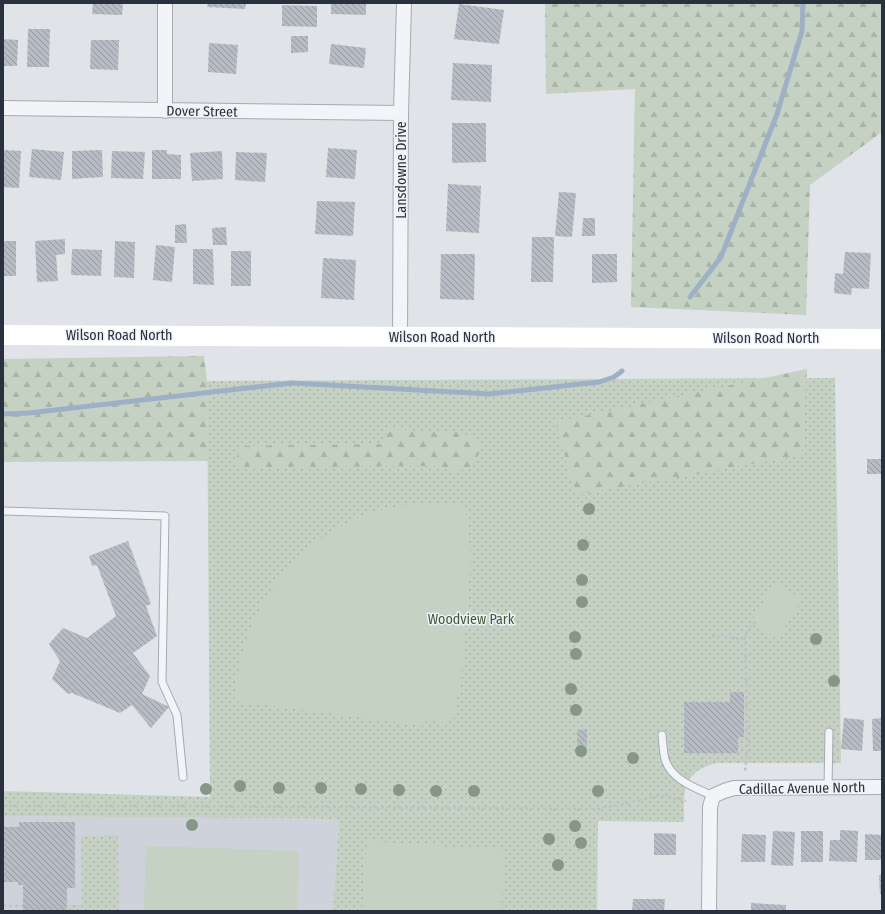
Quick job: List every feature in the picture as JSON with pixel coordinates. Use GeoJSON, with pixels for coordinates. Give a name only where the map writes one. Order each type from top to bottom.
{"type":"FeatureCollection","features":[{"type":"Feature","properties":{"kind":"main road","name":"Wilson Road North"},"geometry":{"type":"LineString","coordinates":[[3,335],[882,339]]}},
{"type":"Feature","properties":{"kind":"street"},"geometry":{"type":"LineString","coordinates":[[165,111],[166,3]]}},
{"type":"Feature","properties":{"kind":"street","name":"Lansdowne Drive"},"geometry":{"type":"LineString","coordinates":[[400,337],[401,113],[404,3]]}},
{"type":"Feature","properties":{"kind":"street","name":"Dover Street"},"geometry":{"type":"LineString","coordinates":[[3,108],[401,113]]}},
{"type":"Feature","properties":{"kind":"street","name":"Cadillac Avenue North"},"geometry":{"type":"LineString","coordinates":[[714,796],[734,788],[882,787]]}},
{"type":"Feature","properties":{"kind":"street"},"geometry":{"type":"LineString","coordinates":[[709,911],[710,807],[714,796]]}},
{"type":"Feature","properties":{"kind":"lane"},"geometry":{"type":"LineString","coordinates":[[3,511],[165,516],[162,682],[177,715],[183,777]]}},
{"type":"Feature","properties":{"kind":"lane"},"geometry":{"type":"LineString","coordinates":[[828,788],[829,732]]}},
{"type":"Feature","properties":{"kind":"lane"},"geometry":{"type":"LineString","coordinates":[[662,735],[665,760],[672,771],[679,779],[714,796]]}},
{"type":"Feature","properties":{"kind":"path"},"geometry":{"type":"LineString","coordinates":[[745,765],[748,740],[745,639],[746,631],[757,621]]}},
{"type":"Feature","properties":{"kind":"path"},"geometry":{"type":"LineString","coordinates":[[712,636],[745,639]]}},
{"type":"Feature","properties":{"kind":"path"},"geometry":{"type":"LineString","coordinates":[[3,806],[597,808],[629,803],[660,795],[686,801]]}},
{"type":"Feature","properties":{"kind":"path"},"geometry":{"type":"LineString","coordinates":[[3,906],[23,906]]}},
{"type":"Feature","properties":{"kind":"shaded area"},"geometry":{"type":"Polygon","coordinates":[[[3,816],[339,819],[333,911],[3,911],[3,816]]]}},
{"type":"Feature","properties":{"kind":"green space"},"geometry":{"type":"Polygon","coordinates":[[[545,3],[882,3],[882,132],[810,185],[806,315],[631,307],[635,89],[546,94],[545,3]]]}},
{"type":"Feature","properties":{"kind":"green space"},"geometry":{"type":"Polygon","coordinates":[[[204,356],[207,381],[208,461],[3,462],[3,359],[204,356]]]}},
{"type":"Feature","properties":{"kind":"green space"},"geometry":{"type":"Polygon","coordinates":[[[807,369],[802,455],[575,495],[556,422],[807,369]]]}},
{"type":"Feature","properties":{"kind":"green space","name":"Woodview Park"},"geometry":{"type":"Polygon","coordinates":[[[835,378],[841,763],[716,763],[696,772],[690,778],[685,792],[684,822],[598,821],[597,911],[333,911],[339,819],[3,816],[3,791],[210,797],[207,381],[835,378]]]}},
{"type":"Feature","properties":{"kind":"green space"},"geometry":{"type":"Polygon","coordinates":[[[386,429],[460,432],[475,439],[481,450],[472,468],[455,471],[435,466],[241,467],[236,460],[239,451],[245,446],[385,444],[386,429]]]}},
{"type":"Feature","properties":{"kind":"green space"},"geometry":{"type":"Polygon","coordinates":[[[423,504],[465,504],[471,558],[460,695],[456,695],[454,718],[447,723],[426,721],[425,726],[234,701],[242,653],[254,621],[267,597],[282,575],[301,555],[323,538],[346,524],[372,513],[399,506],[423,504]]]}},
{"type":"Feature","properties":{"kind":"green space"},"geometry":{"type":"Polygon","coordinates":[[[774,583],[802,599],[778,639],[751,623],[774,583]]]}},
{"type":"Feature","properties":{"kind":"green space"},"geometry":{"type":"Polygon","coordinates":[[[118,835],[119,911],[66,911],[66,905],[82,905],[81,836],[118,835]]]}},
{"type":"Feature","properties":{"kind":"green space"},"geometry":{"type":"Polygon","coordinates":[[[367,841],[505,850],[501,911],[362,911],[367,841]]]}},
{"type":"Feature","properties":{"kind":"green space"},"geometry":{"type":"Polygon","coordinates":[[[146,846],[299,851],[297,911],[144,911],[146,846]]]}},
{"type":"Feature","properties":{"kind":"building"},"geometry":{"type":"Polygon","coordinates":[[[93,3],[123,3],[122,15],[92,14],[93,3]]]}},
{"type":"Feature","properties":{"kind":"building"},"geometry":{"type":"Polygon","coordinates":[[[208,3],[246,3],[245,9],[207,7],[208,3]]]}},
{"type":"Feature","properties":{"kind":"building"},"geometry":{"type":"Polygon","coordinates":[[[331,3],[366,3],[366,15],[331,14],[331,3]]]}},
{"type":"Feature","properties":{"kind":"building"},"geometry":{"type":"Polygon","coordinates":[[[459,4],[504,10],[499,44],[454,39],[459,4]]]}},
{"type":"Feature","properties":{"kind":"building"},"geometry":{"type":"Polygon","coordinates":[[[282,5],[317,6],[317,27],[282,26],[282,5]]]}},
{"type":"Feature","properties":{"kind":"building"},"geometry":{"type":"Polygon","coordinates":[[[28,29],[50,29],[49,67],[27,67],[28,29]]]}},
{"type":"Feature","properties":{"kind":"building"},"geometry":{"type":"Polygon","coordinates":[[[291,36],[308,36],[308,52],[291,53],[291,36]]]}},
{"type":"Feature","properties":{"kind":"building"},"geometry":{"type":"Polygon","coordinates":[[[3,39],[18,40],[17,66],[3,66],[3,39]]]}},
{"type":"Feature","properties":{"kind":"building"},"geometry":{"type":"Polygon","coordinates":[[[91,40],[119,40],[118,70],[90,69],[91,40]]]}},
{"type":"Feature","properties":{"kind":"building"},"geometry":{"type":"Polygon","coordinates":[[[209,43],[238,45],[236,74],[208,72],[209,43]]]}},
{"type":"Feature","properties":{"kind":"building"},"geometry":{"type":"Polygon","coordinates":[[[331,44],[366,48],[364,68],[329,64],[331,44]]]}},
{"type":"Feature","properties":{"kind":"building"},"geometry":{"type":"Polygon","coordinates":[[[453,63],[492,65],[491,102],[451,100],[453,63]]]}},
{"type":"Feature","properties":{"kind":"building"},"geometry":{"type":"Polygon","coordinates":[[[452,123],[486,123],[486,162],[452,163],[452,123]]]}},
{"type":"Feature","properties":{"kind":"building"},"geometry":{"type":"Polygon","coordinates":[[[328,148],[357,150],[355,179],[326,177],[328,148]]]}},
{"type":"Feature","properties":{"kind":"building"},"geometry":{"type":"Polygon","coordinates":[[[32,149],[64,152],[61,180],[29,177],[32,149]]]}},
{"type":"Feature","properties":{"kind":"building"},"geometry":{"type":"Polygon","coordinates":[[[3,150],[21,151],[19,188],[3,187],[3,150]]]}},
{"type":"Feature","properties":{"kind":"building"},"geometry":{"type":"Polygon","coordinates":[[[102,150],[103,177],[72,179],[72,151],[102,150]]]}},
{"type":"Feature","properties":{"kind":"building"},"geometry":{"type":"Polygon","coordinates":[[[152,150],[167,150],[167,154],[181,155],[181,179],[152,179],[152,150]]]}},
{"type":"Feature","properties":{"kind":"building"},"geometry":{"type":"Polygon","coordinates":[[[112,151],[145,152],[143,179],[111,178],[112,151]]]}},
{"type":"Feature","properties":{"kind":"building"},"geometry":{"type":"Polygon","coordinates":[[[222,151],[223,179],[192,181],[190,153],[222,151]]]}},
{"type":"Feature","properties":{"kind":"building"},"geometry":{"type":"Polygon","coordinates":[[[236,152],[267,153],[265,182],[235,180],[236,152]]]}},
{"type":"Feature","properties":{"kind":"building"},"geometry":{"type":"Polygon","coordinates":[[[448,184],[481,186],[479,233],[446,231],[448,184]]]}},
{"type":"Feature","properties":{"kind":"building"},"geometry":{"type":"Polygon","coordinates":[[[559,192],[576,193],[572,237],[555,236],[559,192]]]}},
{"type":"Feature","properties":{"kind":"building"},"geometry":{"type":"Polygon","coordinates":[[[317,201],[355,202],[353,236],[315,234],[317,201]]]}},
{"type":"Feature","properties":{"kind":"building"},"geometry":{"type":"Polygon","coordinates":[[[583,218],[595,218],[595,236],[582,236],[583,218]]]}},
{"type":"Feature","properties":{"kind":"building"},"geometry":{"type":"Polygon","coordinates":[[[186,224],[187,243],[175,243],[175,225],[186,224]]]}},
{"type":"Feature","properties":{"kind":"building"},"geometry":{"type":"Polygon","coordinates":[[[226,227],[227,245],[213,245],[212,228],[226,227]]]}},
{"type":"Feature","properties":{"kind":"building"},"geometry":{"type":"Polygon","coordinates":[[[532,237],[554,237],[553,282],[531,282],[532,237]]]}},
{"type":"Feature","properties":{"kind":"building"},"geometry":{"type":"Polygon","coordinates":[[[65,239],[65,254],[56,255],[58,281],[37,282],[35,241],[65,239]]]}},
{"type":"Feature","properties":{"kind":"building"},"geometry":{"type":"Polygon","coordinates":[[[3,241],[16,241],[16,276],[3,276],[3,241]]]}},
{"type":"Feature","properties":{"kind":"building"},"geometry":{"type":"Polygon","coordinates":[[[115,241],[135,242],[134,278],[114,277],[115,241]]]}},
{"type":"Feature","properties":{"kind":"building"},"geometry":{"type":"Polygon","coordinates":[[[156,245],[175,247],[172,282],[153,280],[156,245]]]}},
{"type":"Feature","properties":{"kind":"building"},"geometry":{"type":"Polygon","coordinates":[[[72,249],[102,250],[101,276],[71,275],[72,249]]]}},
{"type":"Feature","properties":{"kind":"building"},"geometry":{"type":"Polygon","coordinates":[[[193,249],[213,249],[214,285],[193,284],[193,249]]]}},
{"type":"Feature","properties":{"kind":"building"},"geometry":{"type":"Polygon","coordinates":[[[231,251],[251,251],[251,286],[231,286],[231,251]]]}},
{"type":"Feature","properties":{"kind":"building"},"geometry":{"type":"Polygon","coordinates":[[[845,252],[871,253],[869,289],[852,288],[851,295],[834,293],[835,273],[843,274],[845,252]]]}},
{"type":"Feature","properties":{"kind":"building"},"geometry":{"type":"Polygon","coordinates":[[[441,254],[475,254],[474,300],[440,299],[441,254]]]}},
{"type":"Feature","properties":{"kind":"building"},"geometry":{"type":"Polygon","coordinates":[[[592,254],[617,254],[617,282],[592,283],[592,254]]]}},
{"type":"Feature","properties":{"kind":"building"},"geometry":{"type":"Polygon","coordinates":[[[323,258],[356,260],[354,300],[321,298],[323,258]]]}},
{"type":"Feature","properties":{"kind":"building"},"geometry":{"type":"Polygon","coordinates":[[[867,459],[882,459],[882,474],[867,474],[867,459]]]}},
{"type":"Feature","properties":{"kind":"building"},"geometry":{"type":"Polygon","coordinates":[[[128,541],[151,604],[146,606],[157,636],[133,653],[150,676],[142,694],[169,707],[151,728],[132,705],[120,713],[72,693],[68,694],[52,679],[60,661],[49,644],[63,628],[87,638],[116,616],[97,565],[92,566],[89,556],[128,541]]]}},
{"type":"Feature","properties":{"kind":"building"},"geometry":{"type":"Polygon","coordinates":[[[730,692],[744,692],[744,737],[738,737],[738,753],[684,753],[684,702],[730,702],[730,692]]]}},
{"type":"Feature","properties":{"kind":"building"},"geometry":{"type":"Polygon","coordinates":[[[844,718],[864,720],[862,751],[841,749],[844,718]]]}},
{"type":"Feature","properties":{"kind":"building"},"geometry":{"type":"Polygon","coordinates":[[[882,718],[882,751],[873,751],[872,719],[882,718]]]}},
{"type":"Feature","properties":{"kind":"building"},"geometry":{"type":"Polygon","coordinates":[[[587,729],[587,745],[577,745],[577,730],[587,729]]]}},
{"type":"Feature","properties":{"kind":"building"},"geometry":{"type":"Polygon","coordinates":[[[19,822],[75,822],[75,888],[67,888],[67,911],[23,911],[23,885],[18,885],[18,882],[3,882],[3,827],[19,827],[19,822]]]}},
{"type":"Feature","properties":{"kind":"building"},"geometry":{"type":"Polygon","coordinates":[[[840,830],[858,831],[857,862],[829,861],[830,840],[840,840],[840,830]]]}},
{"type":"Feature","properties":{"kind":"building"},"geometry":{"type":"Polygon","coordinates":[[[773,831],[795,832],[793,866],[771,865],[773,831]]]}},
{"type":"Feature","properties":{"kind":"building"},"geometry":{"type":"Polygon","coordinates":[[[801,831],[823,831],[823,862],[801,862],[801,831]]]}},
{"type":"Feature","properties":{"kind":"building"},"geometry":{"type":"Polygon","coordinates":[[[654,833],[676,834],[676,855],[654,855],[654,833]]]}},
{"type":"Feature","properties":{"kind":"building"},"geometry":{"type":"Polygon","coordinates":[[[742,834],[766,835],[765,862],[741,862],[742,834]]]}},
{"type":"Feature","properties":{"kind":"building"},"geometry":{"type":"Polygon","coordinates":[[[865,834],[882,835],[882,860],[865,860],[865,834]]]}},
{"type":"Feature","properties":{"kind":"building"},"geometry":{"type":"Polygon","coordinates":[[[882,874],[882,894],[880,894],[879,875],[882,874]]]}},
{"type":"Feature","properties":{"kind":"building"},"geometry":{"type":"Polygon","coordinates":[[[633,899],[665,899],[664,911],[632,911],[633,899]]]}},
{"type":"Feature","properties":{"kind":"building"},"geometry":{"type":"Polygon","coordinates":[[[751,903],[786,905],[786,911],[751,911],[751,903]]]}},
{"type":"Feature","properties":{"kind":"waterway"},"geometry":{"type":"LineString","coordinates":[[690,297],[721,257],[777,114],[802,31],[803,3]]}},
{"type":"Feature","properties":{"kind":"waterway"},"geometry":{"type":"LineString","coordinates":[[3,414],[29,413],[292,383],[489,394],[599,382],[614,377],[622,371]]}}]}
